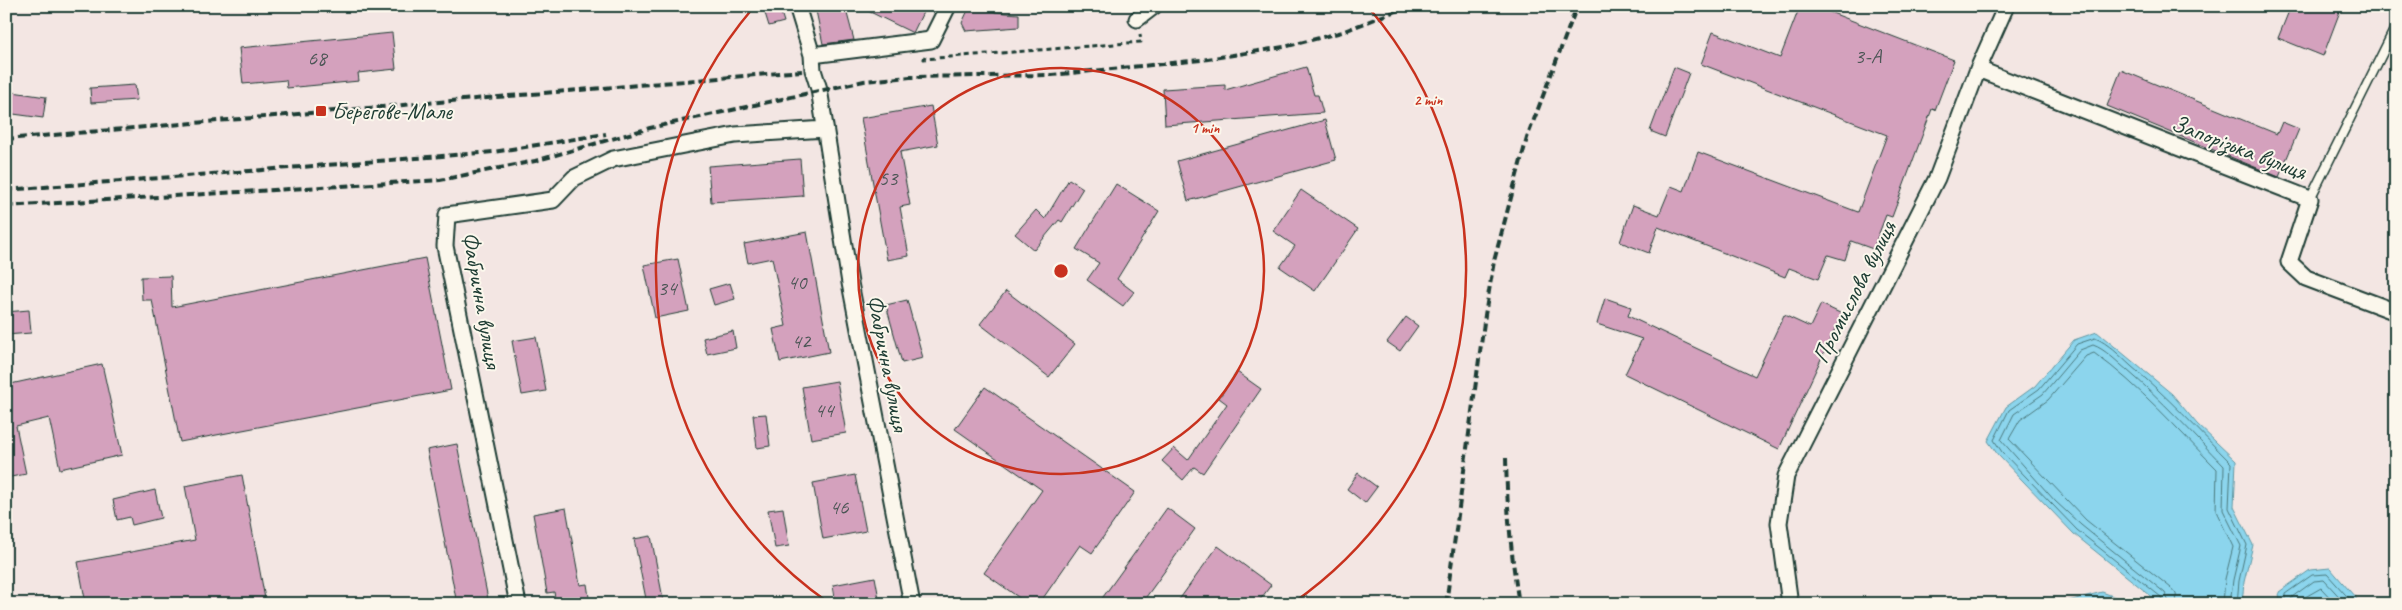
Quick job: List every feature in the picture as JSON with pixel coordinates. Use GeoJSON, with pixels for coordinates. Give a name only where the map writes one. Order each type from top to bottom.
{"type":"FeatureCollection","features":[{"type":"Feature","properties":{"kind":"street","name":"Фабрична вулиця"},"geometry":{"type":"LineString","coordinates":[[797,6],[812,55],[813,70],[820,89],[824,129],[850,283],[912,604]]}},
{"type":"Feature","properties":{"kind":"street"},"geometry":{"type":"LineString","coordinates":[[812,55],[932,40],[948,6]]}},
{"type":"Feature","properties":{"kind":"street"},"geometry":{"type":"LineString","coordinates":[[1137,19],[1154,6]]}},
{"type":"Feature","properties":{"kind":"street","name":"Промислова вулиця"},"geometry":{"type":"LineString","coordinates":[[1790,604],[1779,523],[1786,476],[1936,178],[1978,69],[2006,6]]}},
{"type":"Feature","properties":{"kind":"street","name":"Запорізька вулиця"},"geometry":{"type":"LineString","coordinates":[[1978,69],[2310,198],[2289,262],[2306,278],[2396,312]]}},
{"type":"Feature","properties":{"kind":"street","name":"Фабрична вулиця"},"geometry":{"type":"LineString","coordinates":[[518,604],[445,246],[447,215],[553,200],[574,178],[614,159],[735,135],[824,129]]}},
{"type":"Feature","properties":{"kind":"lane"},"geometry":{"type":"LineString","coordinates":[[2310,198],[2396,26]]}},
{"type":"Feature","properties":{"kind":"path"},"geometry":{"type":"LineString","coordinates":[[932,40],[924,59],[1141,42],[1137,19]]}},
{"type":"Feature","properties":{"kind":"water"},"geometry":{"type":"Polygon","coordinates":[[[2097,332],[2172,394],[2197,424],[2236,461],[2234,507],[2253,545],[2244,582],[2242,604],[2161,604],[2074,534],[1998,455],[1988,441],[2006,407],[2035,386],[2074,340],[2097,332]]]}},
{"type":"Feature","properties":{"kind":"water"},"geometry":{"type":"Polygon","coordinates":[[[2330,568],[2361,604],[2280,604],[2279,592],[2310,570],[2330,568]]]}},
{"type":"Feature","properties":{"kind":"water"},"geometry":{"type":"Polygon","coordinates":[[[2102,592],[2134,604],[2057,604],[2102,592]]]}},
{"type":"Feature","properties":{"kind":"building"},"geometry":{"type":"Polygon","coordinates":[[[779,6],[784,22],[769,26],[764,10],[779,6]]]}},
{"type":"Feature","properties":{"kind":"building"},"geometry":{"type":"Polygon","coordinates":[[[815,6],[845,6],[854,40],[823,44],[815,6]]]}},
{"type":"Feature","properties":{"kind":"building"},"geometry":{"type":"Polygon","coordinates":[[[858,6],[926,6],[913,33],[858,6]]]}},
{"type":"Feature","properties":{"kind":"building"},"geometry":{"type":"Polygon","coordinates":[[[970,6],[987,6],[995,12],[1019,14],[1019,27],[966,31],[962,23],[970,6]]]}},
{"type":"Feature","properties":{"kind":"building"},"geometry":{"type":"Polygon","coordinates":[[[1800,6],[1814,6],[1954,60],[1935,110],[1932,109],[1892,217],[1886,215],[1873,249],[1851,241],[1845,260],[1828,255],[1818,279],[1789,268],[1785,277],[1658,227],[1649,253],[1620,242],[1633,205],[1659,215],[1671,186],[1684,191],[1698,152],[1858,212],[1887,135],[1701,64],[1713,32],[1780,58],[1800,6]]]}},
{"type":"Feature","properties":{"kind":"building"},"geometry":{"type":"Polygon","coordinates":[[[2291,6],[2342,6],[2323,56],[2278,38],[2291,6]]]}},
{"type":"Feature","properties":{"kind":"building"},"geometry":{"type":"Polygon","coordinates":[[[392,33],[396,69],[358,73],[359,81],[287,88],[286,80],[243,84],[239,48],[392,33]]]}},
{"type":"Feature","properties":{"kind":"building"},"geometry":{"type":"Polygon","coordinates":[[[1306,67],[1314,95],[1318,95],[1323,113],[1165,125],[1163,89],[1225,85],[1225,90],[1306,67]]]}},
{"type":"Feature","properties":{"kind":"building"},"geometry":{"type":"Polygon","coordinates":[[[1674,67],[1689,73],[1665,137],[1650,131],[1674,67]]]}},
{"type":"Feature","properties":{"kind":"building"},"geometry":{"type":"Polygon","coordinates":[[[2121,70],[2277,134],[2282,122],[2299,129],[2279,177],[2107,106],[2121,70]]]}},
{"type":"Feature","properties":{"kind":"building"},"geometry":{"type":"Polygon","coordinates":[[[135,85],[137,100],[91,103],[90,88],[135,85]]]}},
{"type":"Feature","properties":{"kind":"building"},"geometry":{"type":"Polygon","coordinates":[[[6,91],[46,97],[43,118],[6,113],[6,91]]]}},
{"type":"Feature","properties":{"kind":"building"},"geometry":{"type":"Polygon","coordinates":[[[931,106],[938,145],[900,152],[910,205],[900,207],[909,256],[887,260],[861,118],[931,106]]]}},
{"type":"Feature","properties":{"kind":"building"},"geometry":{"type":"Polygon","coordinates":[[[1325,120],[1336,160],[1188,201],[1177,161],[1325,120]]]}},
{"type":"Feature","properties":{"kind":"building"},"geometry":{"type":"Polygon","coordinates":[[[800,159],[803,196],[711,202],[708,166],[800,159]]]}},
{"type":"Feature","properties":{"kind":"building"},"geometry":{"type":"Polygon","coordinates":[[[1069,179],[1083,188],[1062,222],[1059,220],[1034,250],[1015,234],[1036,210],[1045,219],[1069,179]]]}},
{"type":"Feature","properties":{"kind":"building"},"geometry":{"type":"Polygon","coordinates":[[[1116,184],[1159,211],[1117,279],[1134,292],[1123,306],[1087,280],[1099,263],[1076,249],[1116,184]]]}},
{"type":"Feature","properties":{"kind":"building"},"geometry":{"type":"Polygon","coordinates":[[[1301,190],[1358,229],[1315,291],[1280,267],[1295,246],[1273,231],[1301,190]]]}},
{"type":"Feature","properties":{"kind":"building"},"geometry":{"type":"Polygon","coordinates":[[[807,232],[829,352],[780,362],[773,329],[786,326],[772,258],[748,263],[744,244],[807,232]]]}},
{"type":"Feature","properties":{"kind":"building"},"geometry":{"type":"Polygon","coordinates":[[[425,258],[451,390],[180,442],[152,300],[142,300],[141,277],[171,276],[172,307],[425,258]]]}},
{"type":"Feature","properties":{"kind":"building"},"geometry":{"type":"Polygon","coordinates":[[[678,259],[689,311],[655,318],[644,265],[678,259]]]}},
{"type":"Feature","properties":{"kind":"building"},"geometry":{"type":"Polygon","coordinates":[[[730,283],[735,299],[714,305],[709,289],[730,283]]]}},
{"type":"Feature","properties":{"kind":"building"},"geometry":{"type":"Polygon","coordinates":[[[1006,291],[1075,344],[1049,377],[980,324],[1006,291]]]}},
{"type":"Feature","properties":{"kind":"building"},"geometry":{"type":"Polygon","coordinates":[[[1605,298],[1631,307],[1628,316],[1755,376],[1784,315],[1810,327],[1821,304],[1842,314],[1779,449],[1625,374],[1642,339],[1597,324],[1605,298]]]}},
{"type":"Feature","properties":{"kind":"building"},"geometry":{"type":"Polygon","coordinates":[[[907,300],[923,358],[902,363],[886,305],[907,300]]]}},
{"type":"Feature","properties":{"kind":"building"},"geometry":{"type":"Polygon","coordinates":[[[29,310],[31,333],[6,335],[6,312],[29,310]]]}},
{"type":"Feature","properties":{"kind":"building"},"geometry":{"type":"Polygon","coordinates":[[[1406,317],[1418,326],[1400,351],[1387,342],[1406,317]]]}},
{"type":"Feature","properties":{"kind":"building"},"geometry":{"type":"Polygon","coordinates":[[[733,331],[736,348],[707,354],[703,338],[733,331]]]}},
{"type":"Feature","properties":{"kind":"building"},"geometry":{"type":"Polygon","coordinates":[[[536,337],[546,391],[522,395],[512,341],[536,337]]]}},
{"type":"Feature","properties":{"kind":"building"},"geometry":{"type":"Polygon","coordinates":[[[102,364],[122,455],[60,469],[49,418],[16,426],[26,474],[6,478],[6,385],[102,364]]]}},
{"type":"Feature","properties":{"kind":"building"},"geometry":{"type":"Polygon","coordinates":[[[1237,372],[1261,389],[1203,473],[1194,467],[1183,480],[1162,461],[1174,448],[1188,460],[1227,404],[1219,398],[1237,372]]]}},
{"type":"Feature","properties":{"kind":"building"},"geometry":{"type":"Polygon","coordinates":[[[837,381],[846,433],[811,439],[802,387],[837,381]]]}},
{"type":"Feature","properties":{"kind":"building"},"geometry":{"type":"Polygon","coordinates":[[[985,387],[1135,492],[1092,553],[1080,545],[1039,604],[1028,604],[984,573],[1042,490],[955,429],[985,387]]]}},
{"type":"Feature","properties":{"kind":"building"},"geometry":{"type":"Polygon","coordinates":[[[766,414],[770,446],[757,448],[753,415],[766,414]]]}},
{"type":"Feature","properties":{"kind":"building"},"geometry":{"type":"Polygon","coordinates":[[[457,444],[489,604],[457,604],[427,450],[457,444]]]}},
{"type":"Feature","properties":{"kind":"building"},"geometry":{"type":"Polygon","coordinates":[[[1358,473],[1377,487],[1365,503],[1347,489],[1358,473]]]}},
{"type":"Feature","properties":{"kind":"building"},"geometry":{"type":"Polygon","coordinates":[[[242,475],[266,604],[86,604],[78,562],[195,540],[185,486],[242,475]]]}},
{"type":"Feature","properties":{"kind":"building"},"geometry":{"type":"Polygon","coordinates":[[[855,475],[866,531],[823,539],[813,483],[855,475]]]}},
{"type":"Feature","properties":{"kind":"building"},"geometry":{"type":"Polygon","coordinates":[[[155,490],[161,518],[132,525],[130,517],[117,520],[113,500],[155,490]]]}},
{"type":"Feature","properties":{"kind":"building"},"geometry":{"type":"Polygon","coordinates":[[[566,508],[580,585],[587,584],[590,604],[556,604],[554,592],[547,593],[533,514],[566,508]]]}},
{"type":"Feature","properties":{"kind":"building"},"geometry":{"type":"Polygon","coordinates":[[[783,508],[789,546],[775,548],[768,510],[783,508]]]}},
{"type":"Feature","properties":{"kind":"building"},"geometry":{"type":"Polygon","coordinates":[[[1167,508],[1195,529],[1141,604],[1098,604],[1167,508]]]}},
{"type":"Feature","properties":{"kind":"building"},"geometry":{"type":"Polygon","coordinates":[[[651,536],[664,604],[647,604],[634,539],[651,536]]]}},
{"type":"Feature","properties":{"kind":"building"},"geometry":{"type":"Polygon","coordinates":[[[1218,546],[1271,585],[1257,604],[1176,604],[1218,546]]]}},
{"type":"Feature","properties":{"kind":"building"},"geometry":{"type":"Polygon","coordinates":[[[875,577],[880,604],[836,604],[833,585],[875,577]]]}},
{"type":"Feature","properties":{"kind":"railway"},"geometry":{"type":"LineString","coordinates":[[6,206],[440,180],[535,161],[650,128],[864,81],[910,77],[1052,75],[1201,60],[1284,47],[1342,32],[1408,6]]}},
{"type":"Feature","properties":{"kind":"railway"},"geometry":{"type":"LineString","coordinates":[[1446,604],[1494,261],[1527,138],[1577,6]]}},
{"type":"Feature","properties":{"kind":"railway"},"geometry":{"type":"LineString","coordinates":[[6,139],[802,71]]}},
{"type":"Feature","properties":{"kind":"railway"},"geometry":{"type":"LineString","coordinates":[[6,190],[493,152],[606,134]]}},
{"type":"Feature","properties":{"kind":"railway"},"geometry":{"type":"LineString","coordinates":[[1506,458],[1510,531],[1519,604]]}},
{"type":"Feature","properties":{"kind":"place","name":"Берегове-Мале"},"geometry":{"type":"Point","coordinates":[321,111]}}]}
